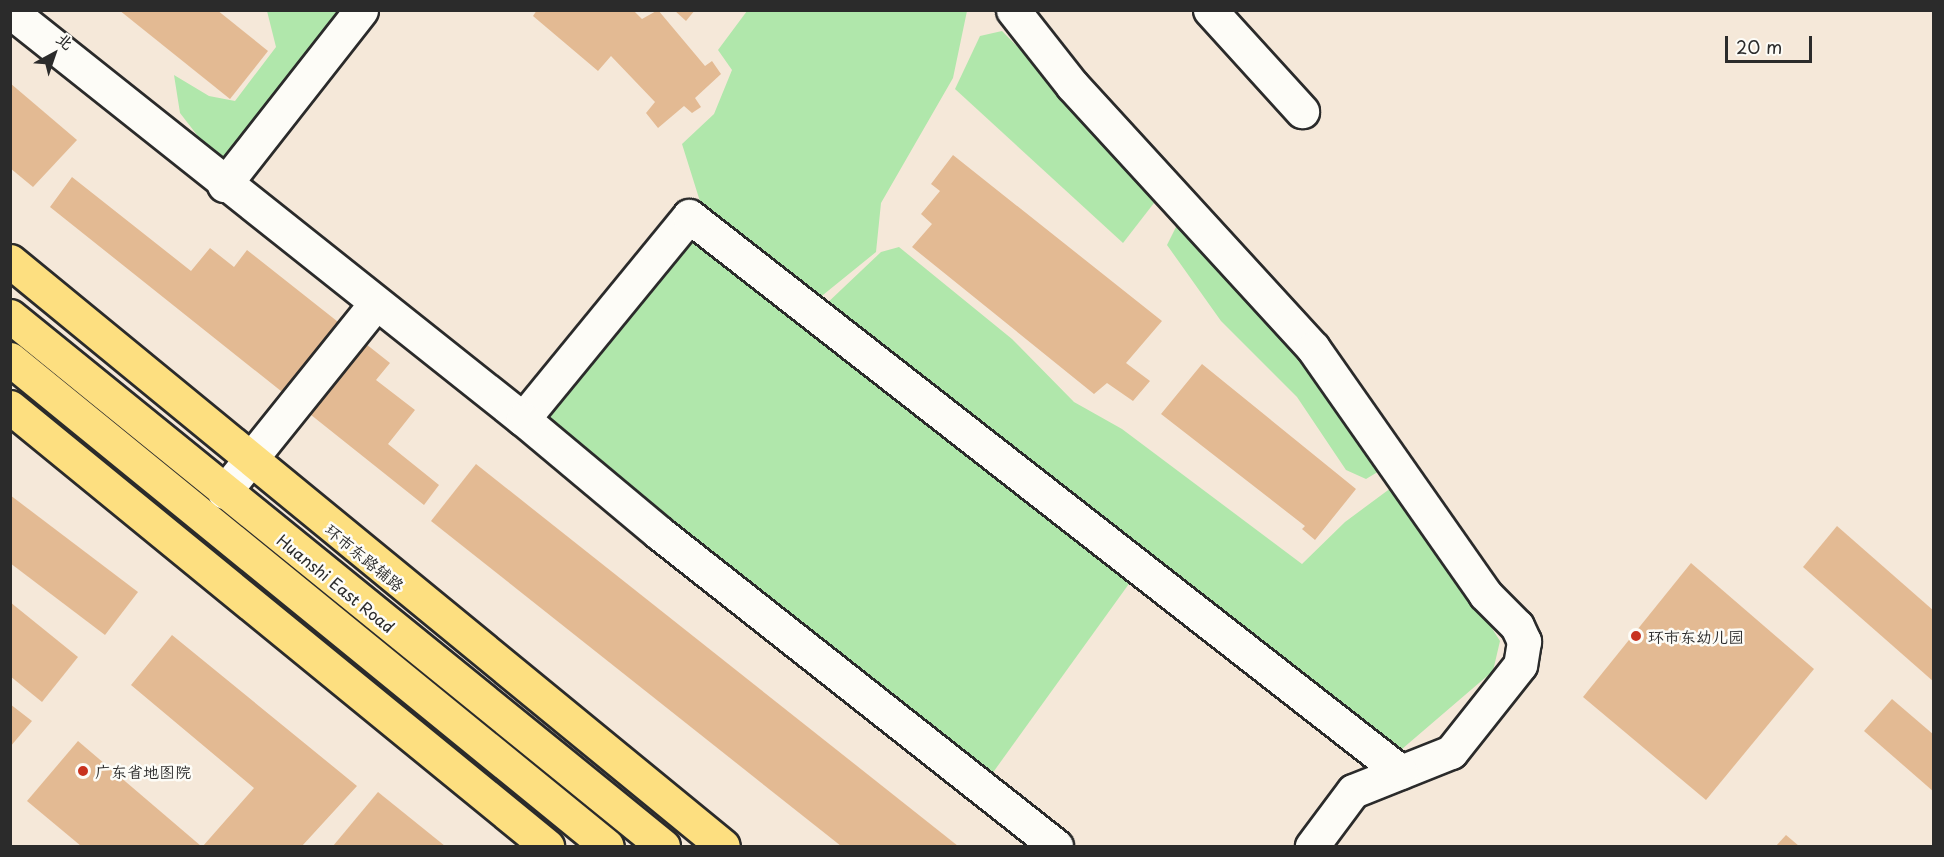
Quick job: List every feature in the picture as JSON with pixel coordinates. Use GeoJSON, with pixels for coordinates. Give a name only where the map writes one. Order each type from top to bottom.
{"type":"FeatureCollection","features":[{"type":"Feature","properties":{"kind":"main road","name":"环市东路辅路"},"geometry":{"type":"LineString","coordinates":[[10,261],[248,462],[723,846]]}},
{"type":"Feature","properties":{"kind":"main road","name":"Huanshi East Road"},"geometry":{"type":"LineString","coordinates":[[10,316],[663,846]]}},
{"type":"Feature","properties":{"kind":"main road"},"geometry":{"type":"LineString","coordinates":[[10,358],[607,846]]}},
{"type":"Feature","properties":{"kind":"main road"},"geometry":{"type":"LineString","coordinates":[[10,407],[547,846]]}},
{"type":"Feature","properties":{"kind":"street"},"geometry":{"type":"LineString","coordinates":[[224,185],[361,10]]}},
{"type":"Feature","properties":{"kind":"street"},"geometry":{"type":"LineString","coordinates":[[1014,10],[1072,85],[1313,348],[1485,594],[1517,626],[1524,641],[1520,665],[1451,752],[1353,791],[1312,846]]}},
{"type":"Feature","properties":{"kind":"street"},"geometry":{"type":"LineString","coordinates":[[1210,10],[1302,111]]}},
{"type":"Feature","properties":{"kind":"street"},"geometry":{"type":"LineString","coordinates":[[10,11],[224,185],[523,419],[657,532],[1056,846]]}},
{"type":"Feature","properties":{"kind":"street"},"geometry":{"type":"LineString","coordinates":[[523,419],[689,216],[1401,772]]}},
{"type":"Feature","properties":{"kind":"street"},"geometry":{"type":"LineString","coordinates":[[224,492],[375,304]]}},
{"type":"Feature","properties":{"kind":"green space"},"geometry":{"type":"Polygon","coordinates":[[[267,11],[350,11],[225,161],[211,153],[180,113],[174,75],[209,96],[235,101],[276,47],[267,11]]]}},
{"type":"Feature","properties":{"kind":"green space"},"geometry":{"type":"Polygon","coordinates":[[[747,11],[967,11],[953,78],[881,203],[876,252],[818,299],[703,211],[682,144],[714,114],[732,70],[718,50],[747,11]]]}},
{"type":"Feature","properties":{"kind":"green space"},"geometry":{"type":"Polygon","coordinates":[[[1002,31],[1126,157],[1154,203],[1123,243],[955,89],[980,36],[1002,31]]]}},
{"type":"Feature","properties":{"kind":"green space"},"geometry":{"type":"Polygon","coordinates":[[[1180,219],[1307,353],[1386,467],[1366,479],[1346,470],[1297,397],[1221,321],[1167,245],[1180,219]]]}},
{"type":"Feature","properties":{"kind":"green space"},"geometry":{"type":"Polygon","coordinates":[[[691,232],[1131,581],[989,778],[541,422],[691,232]]]}},
{"type":"Feature","properties":{"kind":"green space"},"geometry":{"type":"Polygon","coordinates":[[[899,247],[1012,339],[1074,402],[1122,429],[1302,564],[1345,522],[1399,482],[1500,641],[1493,671],[1395,755],[823,307],[881,252],[899,247]]]}},
{"type":"Feature","properties":{"kind":"building"},"geometry":{"type":"Polygon","coordinates":[[[119,10],[217,10],[268,51],[230,99],[119,10]]]}},
{"type":"Feature","properties":{"kind":"building"},"geometry":{"type":"Polygon","coordinates":[[[537,10],[633,10],[642,19],[658,10],[705,66],[712,61],[721,74],[695,98],[701,107],[692,113],[684,106],[658,128],[646,113],[655,102],[611,56],[598,71],[533,16],[537,10]]]}},
{"type":"Feature","properties":{"kind":"building"},"geometry":{"type":"Polygon","coordinates":[[[674,10],[695,10],[686,21],[674,10]]]}},
{"type":"Feature","properties":{"kind":"building"},"geometry":{"type":"Polygon","coordinates":[[[10,83],[77,140],[33,187],[10,168],[10,83]]]}},
{"type":"Feature","properties":{"kind":"building"},"geometry":{"type":"Polygon","coordinates":[[[953,155],[1162,321],[1126,363],[1150,381],[1133,401],[1107,383],[1094,394],[912,247],[932,224],[921,214],[940,191],[931,184],[953,155]]]}},
{"type":"Feature","properties":{"kind":"building"},"geometry":{"type":"Polygon","coordinates":[[[72,177],[191,271],[210,248],[234,267],[247,250],[390,363],[376,380],[415,410],[388,444],[439,485],[424,505],[50,207],[72,177]]]}},
{"type":"Feature","properties":{"kind":"building"},"geometry":{"type":"Polygon","coordinates":[[[1202,364],[1356,489],[1315,540],[1302,529],[1305,526],[1161,414],[1202,364]]]}},
{"type":"Feature","properties":{"kind":"building"},"geometry":{"type":"Polygon","coordinates":[[[476,464],[958,846],[841,846],[431,521],[476,464]]]}},
{"type":"Feature","properties":{"kind":"building"},"geometry":{"type":"Polygon","coordinates":[[[10,495],[138,592],[105,635],[10,563],[10,495]]]}},
{"type":"Feature","properties":{"kind":"building"},"geometry":{"type":"Polygon","coordinates":[[[1837,526],[1934,611],[1934,682],[1803,567],[1837,526]]]}},
{"type":"Feature","properties":{"kind":"building"},"geometry":{"type":"Polygon","coordinates":[[[1691,563],[1814,669],[1706,800],[1583,697],[1691,563]]]}},
{"type":"Feature","properties":{"kind":"building"},"geometry":{"type":"Polygon","coordinates":[[[10,602],[78,657],[42,702],[10,676],[10,602]]]}},
{"type":"Feature","properties":{"kind":"building"},"geometry":{"type":"Polygon","coordinates":[[[172,635],[357,786],[302,846],[203,846],[254,788],[131,685],[172,635]]]}},
{"type":"Feature","properties":{"kind":"building"},"geometry":{"type":"Polygon","coordinates":[[[1892,699],[1934,735],[1934,792],[1864,731],[1892,699]]]}},
{"type":"Feature","properties":{"kind":"building"},"geometry":{"type":"Polygon","coordinates":[[[10,704],[32,721],[10,747],[10,704]]]}},
{"type":"Feature","properties":{"kind":"building","name":"广东省地图院"},"geometry":{"type":"Polygon","coordinates":[[[78,741],[201,846],[81,846],[27,801],[78,741]]]}},
{"type":"Feature","properties":{"kind":"building"},"geometry":{"type":"Polygon","coordinates":[[[378,792],[445,846],[333,846],[378,792]]]}},
{"type":"Feature","properties":{"kind":"building"},"geometry":{"type":"Polygon","coordinates":[[[1786,835],[1799,846],[1776,846],[1786,835]]]}},
{"type":"Feature","properties":{"kind":"place","name":"环市东幼儿园"},"geometry":{"type":"Point","coordinates":[1636,636]}},
{"type":"Feature","properties":{"kind":"place","name":"广东省地图院"},"geometry":{"type":"Point","coordinates":[83,771]}}]}
